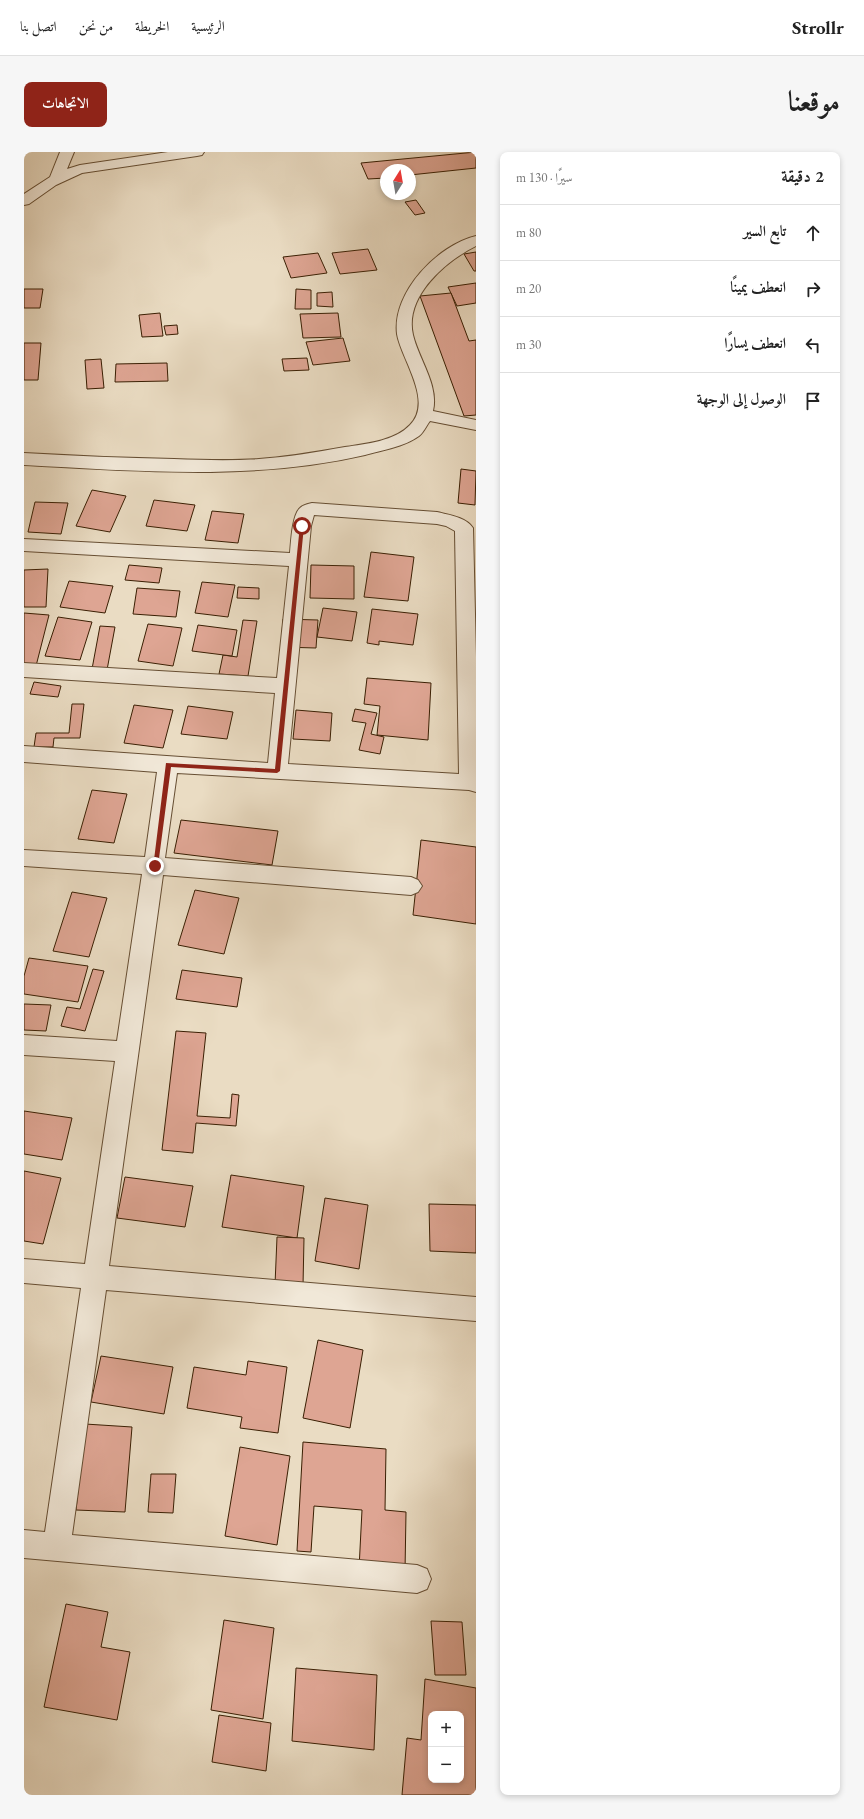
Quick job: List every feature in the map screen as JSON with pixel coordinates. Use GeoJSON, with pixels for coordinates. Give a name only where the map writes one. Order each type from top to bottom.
{"type":"FeatureCollection","features":[{"type":"Feature","properties":{"kind":"street"},"geometry":{"type":"LineString","coordinates":[[56,179],[66,152]]}},
{"type":"Feature","properties":{"kind":"street"},"geometry":{"type":"LineString","coordinates":[[24,200],[68,172],[197,152]]}},
{"type":"Feature","properties":{"kind":"street"},"geometry":{"type":"LineString","coordinates":[[24,459],[127,464],[212,466],[260,465],[326,456],[394,442],[416,429],[425,415],[427,400],[405,335],[406,311],[415,289],[433,266],[459,247],[476,240]]}},
{"type":"Feature","properties":{"kind":"street"},"geometry":{"type":"LineString","coordinates":[[425,415],[476,424]]}},
{"type":"Feature","properties":{"kind":"street"},"geometry":{"type":"LineString","coordinates":[[24,754],[168,765],[472,783],[464,528],[451,521],[437,518],[312,509],[306,512],[302,526],[298,560],[277,771]]}},
{"type":"Feature","properties":{"kind":"street"},"geometry":{"type":"LineString","coordinates":[[24,545],[298,560]]}},
{"type":"Feature","properties":{"kind":"street"},"geometry":{"type":"LineString","coordinates":[[24,670],[286,686]]}},
{"type":"Feature","properties":{"kind":"street"},"geometry":{"type":"LineString","coordinates":[[57,1547],[94,1276],[155,866],[168,765]]}},
{"type":"Feature","properties":{"kind":"street"},"geometry":{"type":"LineString","coordinates":[[24,858],[155,866],[411,886]]}},
{"type":"Feature","properties":{"kind":"street"},"geometry":{"type":"LineString","coordinates":[[24,1045],[127,1052]]}},
{"type":"Feature","properties":{"kind":"street"},"geometry":{"type":"LineString","coordinates":[[24,1271],[476,1309]]}},
{"type":"Feature","properties":{"kind":"street"},"geometry":{"type":"LineString","coordinates":[[24,1544],[417,1579]]}},
{"type":"Feature","properties":{"kind":"building"},"geometry":{"type":"Polygon","coordinates":[[[476,152],[476,168],[416,174],[416,164],[380,164],[380,178],[368,179],[361,163],[476,152]]]}},
{"type":"Feature","properties":{"kind":"building"},"geometry":{"type":"Polygon","coordinates":[[[416,200],[425,213],[415,215],[405,202],[416,200]]]}},
{"type":"Feature","properties":{"kind":"building"},"geometry":{"type":"Polygon","coordinates":[[[368,249],[377,270],[340,274],[332,253],[368,249]]]}},
{"type":"Feature","properties":{"kind":"building"},"geometry":{"type":"Polygon","coordinates":[[[476,252],[476,271],[474,271],[464,254],[476,252]]]}},
{"type":"Feature","properties":{"kind":"building"},"geometry":{"type":"Polygon","coordinates":[[[318,253],[327,273],[291,278],[283,257],[318,253]]]}},
{"type":"Feature","properties":{"kind":"building"},"geometry":{"type":"Polygon","coordinates":[[[476,283],[476,303],[457,306],[448,287],[476,283]]]}},
{"type":"Feature","properties":{"kind":"building"},"geometry":{"type":"Polygon","coordinates":[[[24,289],[43,289],[40,308],[24,308],[24,289]]]}},
{"type":"Feature","properties":{"kind":"building"},"geometry":{"type":"Polygon","coordinates":[[[296,289],[311,290],[311,309],[295,309],[296,289]]]}},
{"type":"Feature","properties":{"kind":"building"},"geometry":{"type":"Polygon","coordinates":[[[332,292],[333,307],[317,306],[317,293],[332,292]]]}},
{"type":"Feature","properties":{"kind":"building"},"geometry":{"type":"Polygon","coordinates":[[[451,293],[469,341],[476,340],[476,415],[464,416],[420,296],[451,293]]]}},
{"type":"Feature","properties":{"kind":"building"},"geometry":{"type":"Polygon","coordinates":[[[160,313],[163,336],[142,337],[139,315],[160,313]]]}},
{"type":"Feature","properties":{"kind":"building"},"geometry":{"type":"Polygon","coordinates":[[[338,313],[341,337],[303,338],[300,314],[338,313]]]}},
{"type":"Feature","properties":{"kind":"building"},"geometry":{"type":"Polygon","coordinates":[[[177,325],[178,334],[166,335],[164,326],[177,325]]]}},
{"type":"Feature","properties":{"kind":"building"},"geometry":{"type":"Polygon","coordinates":[[[343,338],[350,361],[313,365],[306,342],[343,338]]]}},
{"type":"Feature","properties":{"kind":"building"},"geometry":{"type":"Polygon","coordinates":[[[24,343],[41,343],[38,380],[24,380],[24,343]]]}},
{"type":"Feature","properties":{"kind":"building"},"geometry":{"type":"Polygon","coordinates":[[[307,358],[309,370],[284,371],[282,359],[307,358]]]}},
{"type":"Feature","properties":{"kind":"building"},"geometry":{"type":"Polygon","coordinates":[[[101,359],[104,388],[87,389],[85,360],[101,359]]]}},
{"type":"Feature","properties":{"kind":"building"},"geometry":{"type":"Polygon","coordinates":[[[167,363],[168,381],[115,382],[116,364],[167,363]]]}},
{"type":"Feature","properties":{"kind":"building"},"geometry":{"type":"Polygon","coordinates":[[[461,469],[476,471],[475,505],[458,503],[461,469]]]}},
{"type":"Feature","properties":{"kind":"building"},"geometry":{"type":"Polygon","coordinates":[[[92,490],[126,496],[110,532],[76,526],[92,490]]]}},
{"type":"Feature","properties":{"kind":"building"},"geometry":{"type":"Polygon","coordinates":[[[154,500],[195,505],[187,531],[146,526],[154,500]]]}},
{"type":"Feature","properties":{"kind":"building"},"geometry":{"type":"Polygon","coordinates":[[[35,502],[68,503],[61,534],[28,532],[35,502]]]}},
{"type":"Feature","properties":{"kind":"building"},"geometry":{"type":"Polygon","coordinates":[[[212,511],[244,514],[238,543],[205,540],[212,511]]]}},
{"type":"Feature","properties":{"kind":"building"},"geometry":{"type":"Polygon","coordinates":[[[371,552],[414,557],[408,601],[364,597],[371,552]]]}},
{"type":"Feature","properties":{"kind":"building"},"geometry":{"type":"Polygon","coordinates":[[[129,565],[162,568],[159,583],[125,580],[129,565]]]}},
{"type":"Feature","properties":{"kind":"building"},"geometry":{"type":"Polygon","coordinates":[[[311,565],[354,566],[354,599],[310,598],[311,565]]]}},
{"type":"Feature","properties":{"kind":"building"},"geometry":{"type":"Polygon","coordinates":[[[48,569],[46,607],[24,607],[24,570],[48,569]]]}},
{"type":"Feature","properties":{"kind":"building"},"geometry":{"type":"Polygon","coordinates":[[[69,581],[113,586],[105,613],[60,607],[69,581]]]}},
{"type":"Feature","properties":{"kind":"building"},"geometry":{"type":"Polygon","coordinates":[[[202,582],[235,585],[228,617],[195,613],[202,582]]]}},
{"type":"Feature","properties":{"kind":"building"},"geometry":{"type":"Polygon","coordinates":[[[238,587],[259,588],[259,599],[237,598],[238,587]]]}},
{"type":"Feature","properties":{"kind":"building"},"geometry":{"type":"Polygon","coordinates":[[[137,588],[180,591],[176,617],[133,614],[137,588]]]}},
{"type":"Feature","properties":{"kind":"building"},"geometry":{"type":"Polygon","coordinates":[[[323,608],[357,612],[352,641],[317,637],[323,608]]]}},
{"type":"Feature","properties":{"kind":"building"},"geometry":{"type":"Polygon","coordinates":[[[372,609],[418,614],[413,645],[379,641],[379,645],[367,643],[372,609]]]}},
{"type":"Feature","properties":{"kind":"building"},"geometry":{"type":"Polygon","coordinates":[[[24,613],[49,615],[36,666],[24,665],[24,613]]]}},
{"type":"Feature","properties":{"kind":"building"},"geometry":{"type":"Polygon","coordinates":[[[58,617],[92,622],[80,660],[45,656],[58,617]]]}},
{"type":"Feature","properties":{"kind":"building"},"geometry":{"type":"Polygon","coordinates":[[[283,619],[318,620],[316,648],[281,647],[283,619]]]}},
{"type":"Feature","properties":{"kind":"building"},"geometry":{"type":"Polygon","coordinates":[[[243,620],[257,621],[248,676],[219,674],[223,655],[237,657],[243,620]]]}},
{"type":"Feature","properties":{"kind":"building"},"geometry":{"type":"Polygon","coordinates":[[[148,624],[182,628],[173,666],[138,661],[148,624]]]}},
{"type":"Feature","properties":{"kind":"building"},"geometry":{"type":"Polygon","coordinates":[[[198,625],[237,630],[232,656],[192,651],[198,625]]]}},
{"type":"Feature","properties":{"kind":"building"},"geometry":{"type":"Polygon","coordinates":[[[100,626],[115,627],[107,670],[92,669],[100,626]]]}},
{"type":"Feature","properties":{"kind":"building"},"geometry":{"type":"Polygon","coordinates":[[[367,678],[431,683],[428,740],[377,735],[380,706],[364,704],[367,678]]]}},
{"type":"Feature","properties":{"kind":"building"},"geometry":{"type":"Polygon","coordinates":[[[34,682],[61,686],[58,697],[30,694],[34,682]]]}},
{"type":"Feature","properties":{"kind":"building"},"geometry":{"type":"Polygon","coordinates":[[[72,704],[84,704],[80,738],[54,738],[53,747],[34,747],[36,733],[69,733],[72,704]]]}},
{"type":"Feature","properties":{"kind":"building"},"geometry":{"type":"Polygon","coordinates":[[[134,705],[173,710],[163,748],[124,743],[134,705]]]}},
{"type":"Feature","properties":{"kind":"building"},"geometry":{"type":"Polygon","coordinates":[[[188,706],[233,712],[227,739],[181,734],[188,706]]]}},
{"type":"Feature","properties":{"kind":"building"},"geometry":{"type":"Polygon","coordinates":[[[355,709],[377,713],[371,734],[384,737],[380,754],[359,750],[366,723],[352,721],[355,709]]]}},
{"type":"Feature","properties":{"kind":"building"},"geometry":{"type":"Polygon","coordinates":[[[296,710],[332,713],[330,741],[293,739],[296,710]]]}},
{"type":"Feature","properties":{"kind":"building"},"geometry":{"type":"Polygon","coordinates":[[[92,790],[127,794],[114,843],[78,839],[92,790]]]}},
{"type":"Feature","properties":{"kind":"building"},"geometry":{"type":"Polygon","coordinates":[[[181,820],[278,831],[272,865],[174,853],[181,820]]]}},
{"type":"Feature","properties":{"kind":"building"},"geometry":{"type":"Polygon","coordinates":[[[421,840],[476,847],[476,924],[413,915],[421,840]]]}},
{"type":"Feature","properties":{"kind":"building"},"geometry":{"type":"Polygon","coordinates":[[[195,890],[239,898],[224,954],[178,945],[195,890]]]}},
{"type":"Feature","properties":{"kind":"building"},"geometry":{"type":"Polygon","coordinates":[[[72,892],[107,898],[89,957],[53,951],[72,892]]]}},
{"type":"Feature","properties":{"kind":"building"},"geometry":{"type":"Polygon","coordinates":[[[29,958],[88,966],[78,1002],[24,994],[24,976],[29,958]]]}},
{"type":"Feature","properties":{"kind":"building"},"geometry":{"type":"Polygon","coordinates":[[[93,969],[104,971],[85,1031],[61,1026],[67,1007],[80,1009],[93,969]]]}},
{"type":"Feature","properties":{"kind":"building"},"geometry":{"type":"Polygon","coordinates":[[[182,970],[242,978],[237,1007],[176,999],[182,970]]]}},
{"type":"Feature","properties":{"kind":"building"},"geometry":{"type":"Polygon","coordinates":[[[24,1004],[51,1005],[46,1031],[24,1030],[24,1004]]]}},
{"type":"Feature","properties":{"kind":"building"},"geometry":{"type":"Polygon","coordinates":[[[176,1031],[206,1033],[197,1116],[230,1118],[232,1094],[239,1095],[236,1126],[196,1123],[193,1153],[162,1150],[176,1031]]]}},
{"type":"Feature","properties":{"kind":"building"},"geometry":{"type":"Polygon","coordinates":[[[24,1111],[72,1118],[62,1160],[24,1154],[24,1111]]]}},
{"type":"Feature","properties":{"kind":"building"},"geometry":{"type":"Polygon","coordinates":[[[24,1171],[61,1178],[43,1244],[24,1241],[24,1171]]]}},
{"type":"Feature","properties":{"kind":"building"},"geometry":{"type":"Polygon","coordinates":[[[231,1175],[304,1186],[297,1238],[222,1227],[231,1175]]]}},
{"type":"Feature","properties":{"kind":"building"},"geometry":{"type":"Polygon","coordinates":[[[125,1177],[193,1186],[185,1227],[117,1218],[125,1177]]]}},
{"type":"Feature","properties":{"kind":"building"},"geometry":{"type":"Polygon","coordinates":[[[325,1198],[368,1205],[359,1269],[315,1261],[325,1198]]]}},
{"type":"Feature","properties":{"kind":"building"},"geometry":{"type":"Polygon","coordinates":[[[429,1204],[476,1205],[476,1253],[430,1251],[429,1204]]]}},
{"type":"Feature","properties":{"kind":"building"},"geometry":{"type":"Polygon","coordinates":[[[277,1237],[304,1238],[303,1286],[275,1285],[277,1237]]]}},
{"type":"Feature","properties":{"kind":"building"},"geometry":{"type":"Polygon","coordinates":[[[318,1340],[363,1350],[350,1428],[303,1418],[318,1340]]]}},
{"type":"Feature","properties":{"kind":"building"},"geometry":{"type":"Polygon","coordinates":[[[101,1356],[173,1367],[164,1414],[91,1402],[101,1356]]]}},
{"type":"Feature","properties":{"kind":"building"},"geometry":{"type":"Polygon","coordinates":[[[248,1361],[287,1367],[278,1433],[240,1428],[242,1417],[187,1408],[194,1367],[246,1375],[248,1361]]]}},
{"type":"Feature","properties":{"kind":"building"},"geometry":{"type":"Polygon","coordinates":[[[85,1424],[132,1427],[125,1512],[76,1510],[85,1424]]]}},
{"type":"Feature","properties":{"kind":"building"},"geometry":{"type":"Polygon","coordinates":[[[303,1442],[386,1449],[385,1510],[406,1512],[405,1572],[359,1569],[362,1510],[314,1506],[311,1552],[297,1551],[303,1442]]]}},
{"type":"Feature","properties":{"kind":"building"},"geometry":{"type":"Polygon","coordinates":[[[240,1447],[290,1456],[277,1545],[225,1536],[240,1447]]]}},
{"type":"Feature","properties":{"kind":"building"},"geometry":{"type":"Polygon","coordinates":[[[151,1474],[176,1474],[173,1513],[148,1512],[151,1474]]]}},
{"type":"Feature","properties":{"kind":"building"},"geometry":{"type":"Polygon","coordinates":[[[66,1604],[108,1612],[101,1647],[130,1652],[117,1720],[44,1707],[66,1604]]]}},
{"type":"Feature","properties":{"kind":"building"},"geometry":{"type":"Polygon","coordinates":[[[224,1620],[274,1628],[263,1719],[211,1710],[224,1620]]]}},
{"type":"Feature","properties":{"kind":"building"},"geometry":{"type":"Polygon","coordinates":[[[431,1621],[462,1622],[466,1675],[435,1675],[431,1621]]]}},
{"type":"Feature","properties":{"kind":"building"},"geometry":{"type":"Polygon","coordinates":[[[296,1668],[377,1675],[374,1750],[292,1741],[296,1668]]]}},
{"type":"Feature","properties":{"kind":"building"},"geometry":{"type":"Polygon","coordinates":[[[425,1679],[476,1688],[476,1795],[402,1795],[407,1738],[421,1740],[425,1679]]]}},
{"type":"Feature","properties":{"kind":"building"},"geometry":{"type":"Polygon","coordinates":[[[219,1715],[271,1723],[266,1771],[212,1762],[219,1715]]]}},
{"type":"Feature","properties":{"kind":"route"},"geometry":{"type":"LineString","coordinates":[[155,866],[168,765],[277,771],[302,526]]}}]}
